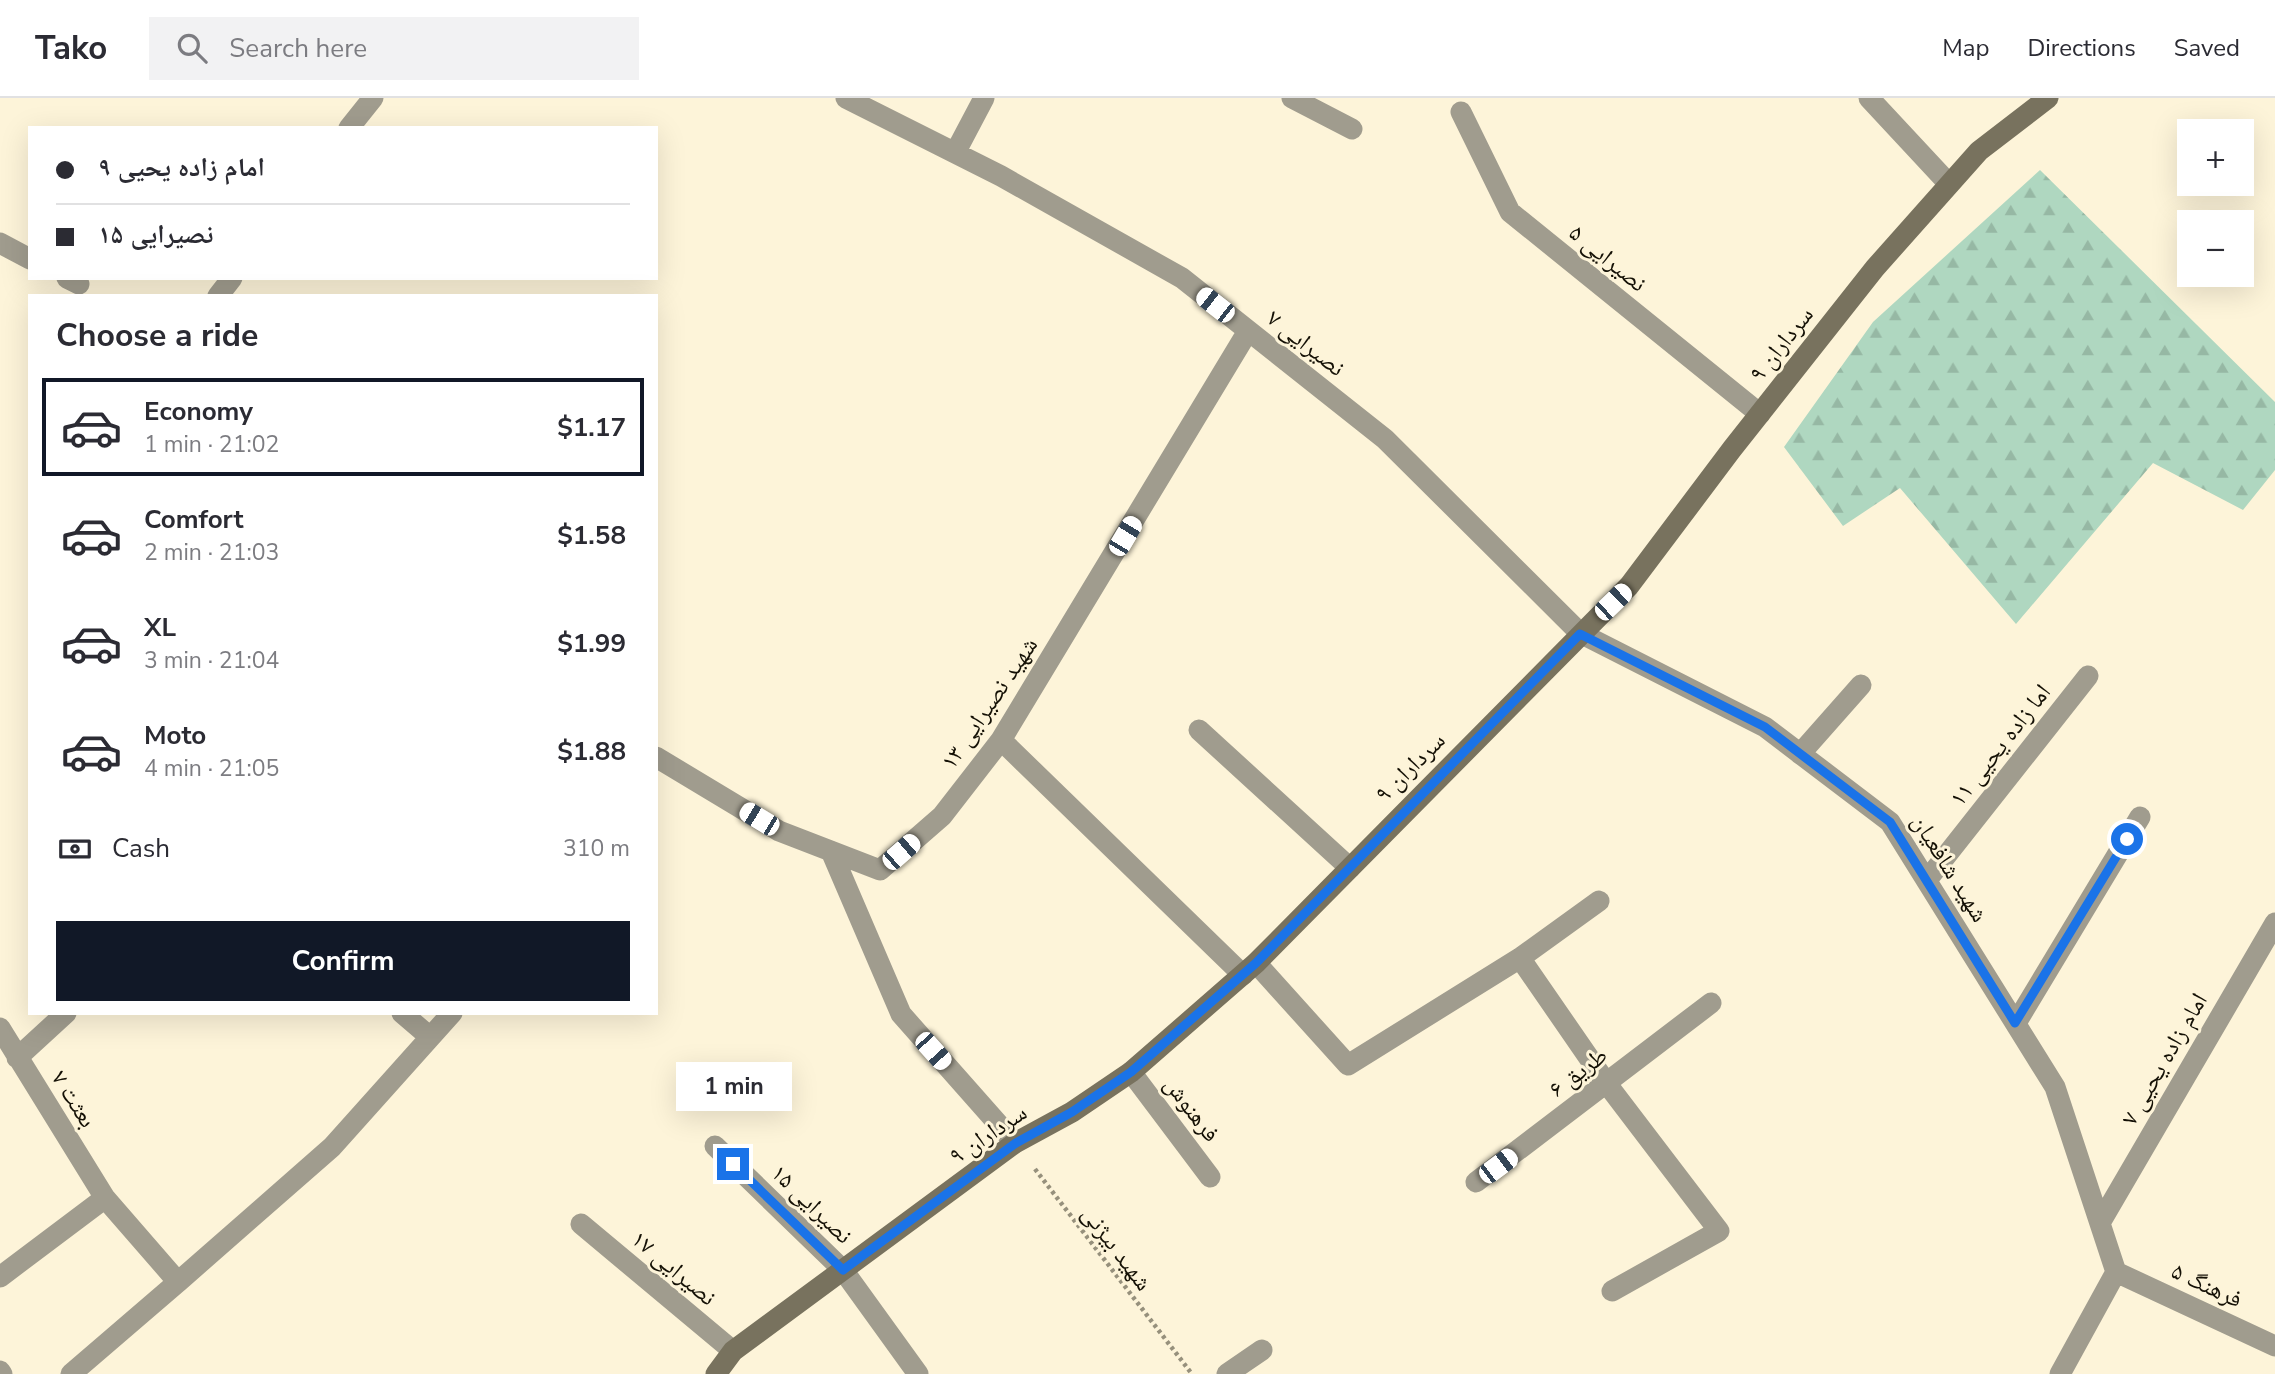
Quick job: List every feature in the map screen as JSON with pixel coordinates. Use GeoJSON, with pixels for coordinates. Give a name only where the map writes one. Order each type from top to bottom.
{"type":"FeatureCollection","features":[{"type":"Feature","properties":{"kind":"street"},"geometry":{"type":"LineString","coordinates":[[351,126],[373,98]]}},
{"type":"Feature","properties":{"kind":"street","name":"نصیرایی ۷"},"geometry":{"type":"LineString","coordinates":[[846,98],[1001,176],[1182,278],[1385,439],[1580,634]]}},
{"type":"Feature","properties":{"kind":"street"},"geometry":{"type":"LineString","coordinates":[[955,153],[984,98]]}},
{"type":"Feature","properties":{"kind":"street"},"geometry":{"type":"LineString","coordinates":[[1292,98],[1352,129]]}},
{"type":"Feature","properties":{"kind":"street"},"geometry":{"type":"LineString","coordinates":[[1869,98],[1950,184]]}},
{"type":"Feature","properties":{"kind":"street","name":"سرداران ۹"},"geometry":{"type":"LineString","coordinates":[[716,1374],[733,1351],[1016,1143],[1072,1112],[1131,1072],[1250,969],[1629,586],[1875,268],[1979,151],[2048,98]]}},
{"type":"Feature","properties":{"kind":"street","name":"نصیرایی ۵"},"geometry":{"type":"LineString","coordinates":[[1461,112],[1510,212],[1760,414]]}},
{"type":"Feature","properties":{"kind":"street"},"geometry":{"type":"LineString","coordinates":[[0,243],[28,258]]}},
{"type":"Feature","properties":{"kind":"street"},"geometry":{"type":"LineString","coordinates":[[220,294],[230,280]]}},
{"type":"Feature","properties":{"kind":"street","name":"شهید نصیرایی ۱۳"},"geometry":{"type":"LineString","coordinates":[[658,761],[779,831],[880,870],[942,816],[1001,740],[1248,331]]}},
{"type":"Feature","properties":{"kind":"street","name":"شهید شافعیان"},"geometry":{"type":"LineString","coordinates":[[1580,634],[1765,727],[1890,822],[2055,1087],[2116,1272]]}},
{"type":"Feature","properties":{"kind":"street","name":"اما زاده یحیی ۱۱"},"geometry":{"type":"LineString","coordinates":[[1927,880],[2088,676]]}},
{"type":"Feature","properties":{"kind":"street"},"geometry":{"type":"LineString","coordinates":[[1800,754],[1861,685]]}},
{"type":"Feature","properties":{"kind":"street"},"geometry":{"type":"LineString","coordinates":[[1199,730],[1350,868]]}},
{"type":"Feature","properties":{"kind":"street"},"geometry":{"type":"LineString","coordinates":[[1001,740],[1250,969],[1348,1065],[1520,958],[1599,901]]}},
{"type":"Feature","properties":{"kind":"street"},"geometry":{"type":"LineString","coordinates":[[2015,1023],[2140,817]]}},
{"type":"Feature","properties":{"kind":"street"},"geometry":{"type":"LineString","coordinates":[[831,850],[901,1014],[1016,1143]]}},
{"type":"Feature","properties":{"kind":"street","name":"امام زاده یحیی ۷"},"geometry":{"type":"LineString","coordinates":[[2100,1223],[2272,932]]}},
{"type":"Feature","properties":{"kind":"street"},"geometry":{"type":"LineString","coordinates":[[1520,958],[1607,1084],[1719,1231],[1612,1291]]}},
{"type":"Feature","properties":{"kind":"street","name":"طریق ۶"},"geometry":{"type":"LineString","coordinates":[[1476,1182],[1712,1003]]}},
{"type":"Feature","properties":{"kind":"street"},"geometry":{"type":"LineString","coordinates":[[17,1058],[64,1015]]}},
{"type":"Feature","properties":{"kind":"street"},"geometry":{"type":"LineString","coordinates":[[404,1015],[430,1037]]}},
{"type":"Feature","properties":{"kind":"street"},"geometry":{"type":"LineString","coordinates":[[71,1374],[332,1146],[450,1015]]}},
{"type":"Feature","properties":{"kind":"street","name":"بعثت ۷"},"geometry":{"type":"LineString","coordinates":[[0,1028],[106,1198],[178,1282]]}},
{"type":"Feature","properties":{"kind":"street","name":"فرهنوش"},"geometry":{"type":"LineString","coordinates":[[1131,1072],[1210,1177]]}},
{"type":"Feature","properties":{"kind":"street","name":"نصیرایی ۱۵"},"geometry":{"type":"LineString","coordinates":[[715,1146],[843,1270],[919,1374]]}},
{"type":"Feature","properties":{"kind":"street"},"geometry":{"type":"LineString","coordinates":[[0,1277],[106,1198]]}},
{"type":"Feature","properties":{"kind":"street","name":"نصیرایی ۱۷"},"geometry":{"type":"LineString","coordinates":[[581,1224],[733,1351]]}},
{"type":"Feature","properties":{"kind":"street"},"geometry":{"type":"LineString","coordinates":[[2060,1374],[2116,1272]]}},
{"type":"Feature","properties":{"kind":"street","name":"فرهنگ ۵"},"geometry":{"type":"LineString","coordinates":[[2116,1272],[2275,1346]]}},
{"type":"Feature","properties":{"kind":"street"},"geometry":{"type":"LineString","coordinates":[[1227,1374],[1262,1350]]}},
{"type":"Feature","properties":{"kind":"path","name":"شهید بیژنی"},"geometry":{"type":"LineString","coordinates":[[1016,1143],[1192,1374]]}},
{"type":"Feature","properties":{"kind":"green space"},"geometry":{"type":"Polygon","coordinates":[[[2040,170],[2275,402],[2275,470],[2243,510],[2153,463],[2016,624],[1900,488],[1843,526],[1784,447],[1873,322],[2040,170]]]}},
{"type":"Feature","properties":{"kind":"route"},"geometry":{"type":"LineString","coordinates":[[733,1164],[843,1270],[1016,1143],[1072,1112],[1131,1072],[1256,963],[1580,634],[1765,727],[1890,822],[2015,1023],[2127,839]]}}]}
